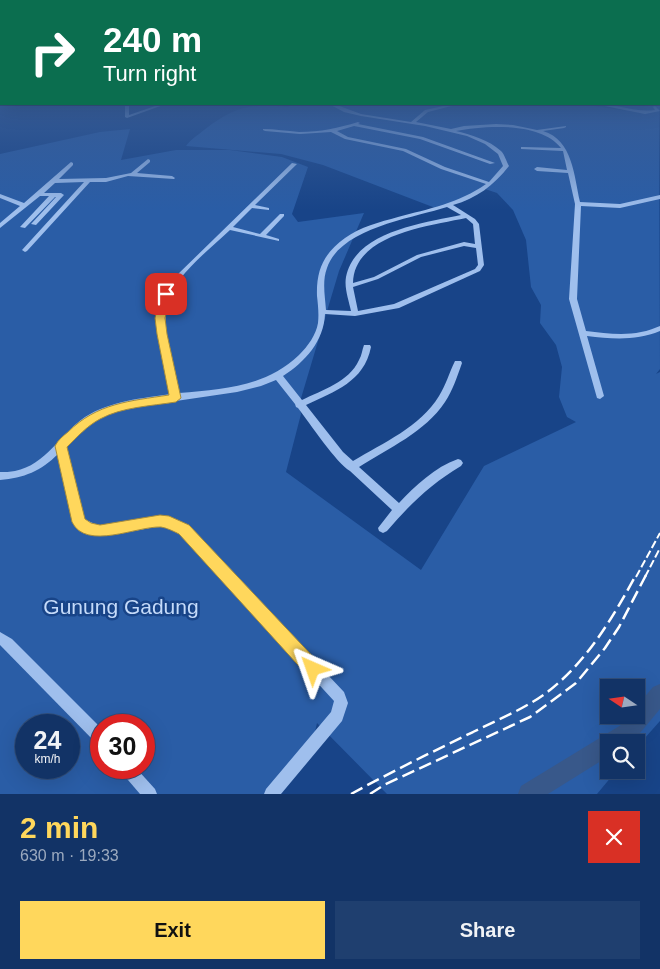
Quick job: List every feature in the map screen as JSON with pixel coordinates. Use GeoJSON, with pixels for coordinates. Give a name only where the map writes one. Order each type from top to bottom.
{"type":"FeatureCollection","features":[{"type":"Feature","properties":{"kind":"street"},"geometry":{"type":"LineString","coordinates":[[343,136],[404,150],[443,168],[490,184]]}},
{"type":"Feature","properties":{"kind":"street"},"geometry":{"type":"LineString","coordinates":[[411,136],[492,163]]}},
{"type":"Feature","properties":{"kind":"street"},"geometry":{"type":"LineString","coordinates":[[0,476],[14,476],[28,471],[48,459],[83,424],[95,416],[115,408],[219,392],[255,384],[278,376],[307,352],[320,332],[323,312],[319,283],[324,264],[337,247],[361,231],[470,197],[502,174],[506,166],[502,156],[491,146],[466,136]]}},
{"type":"Feature","properties":{"kind":"street"},"geometry":{"type":"LineString","coordinates":[[553,136],[562,144],[565,150],[578,204],[573,299],[600,396]]}},
{"type":"Feature","properties":{"kind":"street"},"geometry":{"type":"LineString","coordinates":[[523,148],[565,150]]}},
{"type":"Feature","properties":{"kind":"street"},"geometry":{"type":"LineString","coordinates":[[133,174],[148,161]]}},
{"type":"Feature","properties":{"kind":"street"},"geometry":{"type":"LineString","coordinates":[[0,226],[72,164]]}},
{"type":"Feature","properties":{"kind":"street"},"geometry":{"type":"LineString","coordinates":[[176,398],[160,318],[163,303],[170,286],[294,164]]}},
{"type":"Feature","properties":{"kind":"street"},"geometry":{"type":"LineString","coordinates":[[537,169],[569,172]]}},
{"type":"Feature","properties":{"kind":"street"},"geometry":{"type":"LineString","coordinates":[[53,182],[106,180],[126,174],[172,178]]}},
{"type":"Feature","properties":{"kind":"street"},"geometry":{"type":"LineString","coordinates":[[37,194],[61,196],[35,227],[80,180]]}},
{"type":"Feature","properties":{"kind":"street"},"geometry":{"type":"LineString","coordinates":[[25,250],[89,180]]}},
{"type":"Feature","properties":{"kind":"street"},"geometry":{"type":"LineString","coordinates":[[23,227],[62,185],[53,182]]}},
{"type":"Feature","properties":{"kind":"street"},"geometry":{"type":"LineString","coordinates":[[0,196],[23,205]]}},
{"type":"Feature","properties":{"kind":"street"},"geometry":{"type":"LineString","coordinates":[[578,204],[620,206],[660,197]]}},
{"type":"Feature","properties":{"kind":"street"},"geometry":{"type":"LineString","coordinates":[[323,312],[355,314],[396,306],[440,285],[476,272],[481,265],[476,224],[467,216],[448,205]]}},
{"type":"Feature","properties":{"kind":"street"},"geometry":{"type":"LineString","coordinates":[[251,206],[267,209]]}},
{"type":"Feature","properties":{"kind":"street"},"geometry":{"type":"LineString","coordinates":[[262,236],[282,215]]}},
{"type":"Feature","properties":{"kind":"street"},"geometry":{"type":"LineString","coordinates":[[355,314],[350,277],[354,263],[372,244],[398,233],[467,216]]}},
{"type":"Feature","properties":{"kind":"street"},"geometry":{"type":"LineString","coordinates":[[228,228],[277,240]]}},
{"type":"Feature","properties":{"kind":"street"},"geometry":{"type":"LineString","coordinates":[[350,286],[376,278],[403,262],[419,256],[467,244],[479,247]]}},
{"type":"Feature","properties":{"kind":"street"},"geometry":{"type":"LineString","coordinates":[[583,333],[630,337],[643,335],[660,328]]}},
{"type":"Feature","properties":{"kind":"street"},"geometry":{"type":"LineString","coordinates":[[299,405],[353,375],[363,363],[367,347]]}},
{"type":"Feature","properties":{"kind":"street"},"geometry":{"type":"LineString","coordinates":[[351,467],[427,418],[444,399],[458,362]]}},
{"type":"Feature","properties":{"kind":"street"},"geometry":{"type":"LineString","coordinates":[[278,376],[299,405],[351,467],[398,509]]}},
{"type":"Feature","properties":{"kind":"street"},"geometry":{"type":"LineString","coordinates":[[61,446],[79,522],[88,528],[100,531],[160,521],[169,522],[184,530],[339,697],[341,703],[337,716],[276,792]]}},
{"type":"Feature","properties":{"kind":"street"},"geometry":{"type":"LineString","coordinates":[[383,528],[398,509],[436,476],[458,463]]}},
{"type":"Feature","properties":{"kind":"street"},"geometry":{"type":"LineString","coordinates":[[0,638],[8,643],[90,727]]}},
{"type":"Feature","properties":{"kind":"street"},"geometry":{"type":"LineString","coordinates":[[137,779],[150,794]]}},
{"type":"Feature","properties":{"kind":"green space","name":"Gunung Gadung"},"geometry":{"type":"Polygon","coordinates":[[[82,136],[128,136],[121,160],[176,150],[230,150],[282,157],[308,167],[292,214],[298,222],[364,213],[339,271],[299,405],[301,414],[286,472],[421,570],[484,466],[576,422],[567,417],[559,397],[562,367],[556,345],[540,323],[541,305],[531,287],[526,240],[513,210],[497,193],[485,189],[467,200],[438,209],[323,165],[281,154],[186,146],[196,136],[659,136],[660,369],[656,374],[660,372],[660,721],[645,738],[645,734],[600,734],[600,779],[610,779],[597,794],[387,794],[317,723],[314,736],[273,794],[0,794],[0,154],[82,136]]]}},
{"type":"Feature","properties":{"kind":"waterway"},"geometry":{"type":"LineString","coordinates":[[625,734],[660,694]]}},
{"type":"Feature","properties":{"kind":"waterway"},"geometry":{"type":"LineString","coordinates":[[529,794],[600,750]]}},
{"type":"Feature","properties":{"kind":"railway"},"geometry":{"type":"LineString","coordinates":[[636,577],[660,533]]}},
{"type":"Feature","properties":{"kind":"railway"},"geometry":{"type":"LineString","coordinates":[[645,577],[660,548]]}},
{"type":"Feature","properties":{"kind":"railway"},"geometry":{"type":"LineString","coordinates":[[351,794],[513,713],[550,690],[588,652],[609,622],[636,575]]}},
{"type":"Feature","properties":{"kind":"railway"},"geometry":{"type":"LineString","coordinates":[[370,794],[384,785],[530,717],[576,683],[605,648],[619,627],[646,575]]}},
{"type":"Feature","properties":{"kind":"route"},"geometry":{"type":"LineString","coordinates":[[166,294],[160,318],[176,398],[152,400],[115,408],[95,416],[83,424],[61,446],[79,522],[88,528],[100,531],[160,521],[169,522],[184,530],[313,669]]}}]}
